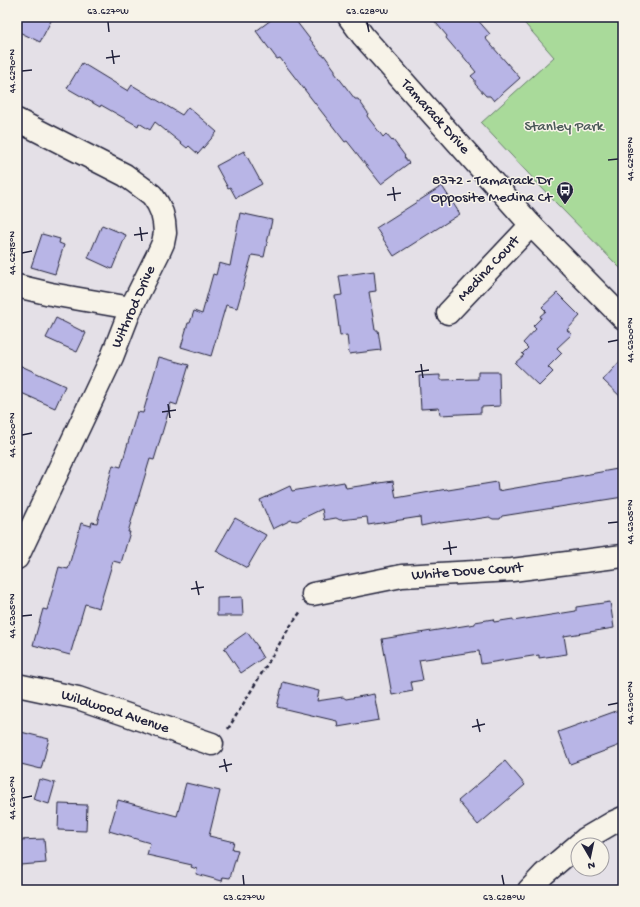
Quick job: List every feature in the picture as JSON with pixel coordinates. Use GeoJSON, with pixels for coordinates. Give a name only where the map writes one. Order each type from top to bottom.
{"type":"FeatureCollection","features":[{"type":"Feature","properties":{"kind":"street","name":"Tamarack Drive"},"geometry":{"type":"LineString","coordinates":[[349,17],[363,36],[531,225],[623,318]]}},
{"type":"Feature","properties":{"kind":"street","name":"Withrod Drive"},"geometry":{"type":"LineString","coordinates":[[17,120],[125,175],[144,189],[158,204],[162,213],[165,233],[163,243],[131,308],[112,357],[17,558]]}},
{"type":"Feature","properties":{"kind":"street","name":"Medina Court"},"geometry":{"type":"LineString","coordinates":[[448,313],[531,225]]}},
{"type":"Feature","properties":{"kind":"street"},"geometry":{"type":"LineString","coordinates":[[17,286],[51,294],[131,308]]}},
{"type":"Feature","properties":{"kind":"street","name":"White Dove Court"},"geometry":{"type":"LineString","coordinates":[[313,594],[402,576],[512,570],[623,556]]}},
{"type":"Feature","properties":{"kind":"street","name":"Wildwood Avenue"},"geometry":{"type":"LineString","coordinates":[[17,685],[78,698],[212,744]]}},
{"type":"Feature","properties":{"kind":"street"},"geometry":{"type":"LineString","coordinates":[[529,890],[544,874],[585,839],[623,818]]}},
{"type":"Feature","properties":{"kind":"path"},"geometry":{"type":"LineString","coordinates":[[212,744],[225,735],[288,628],[313,594]]}},
{"type":"Feature","properties":{"kind":"green space","name":"Stanley Park"},"geometry":{"type":"Polygon","coordinates":[[[519,17],[623,17],[623,271],[556,203],[481,123],[554,57],[519,17]]]}},
{"type":"Feature","properties":{"kind":"building"},"geometry":{"type":"Polygon","coordinates":[[[17,17],[53,17],[40,42],[17,31],[17,17]]]}},
{"type":"Feature","properties":{"kind":"building"},"geometry":{"type":"Polygon","coordinates":[[[275,17],[293,17],[322,55],[324,55],[335,70],[335,73],[355,99],[358,99],[368,113],[367,116],[383,137],[386,134],[392,141],[393,140],[409,163],[381,184],[347,141],[345,142],[280,58],[277,59],[256,31],[275,17]]]}},
{"type":"Feature","properties":{"kind":"building"},"geometry":{"type":"Polygon","coordinates":[[[431,17],[475,17],[490,34],[485,38],[520,78],[494,101],[490,96],[486,96],[475,84],[475,80],[471,76],[476,72],[446,38],[447,36],[431,17]]]}},
{"type":"Feature","properties":{"kind":"building"},"geometry":{"type":"Polygon","coordinates":[[[82,63],[128,91],[132,85],[182,115],[188,107],[217,132],[198,154],[189,146],[187,148],[155,122],[150,130],[139,123],[138,126],[101,105],[100,107],[67,88],[82,63]]]}},
{"type":"Feature","properties":{"kind":"building"},"geometry":{"type":"Polygon","coordinates":[[[244,151],[262,184],[236,198],[230,187],[228,188],[216,166],[244,151]]]}},
{"type":"Feature","properties":{"kind":"building"},"geometry":{"type":"Polygon","coordinates":[[[442,186],[460,214],[394,256],[376,228],[442,186]]]}},
{"type":"Feature","properties":{"kind":"building"},"geometry":{"type":"Polygon","coordinates":[[[240,213],[272,220],[264,257],[252,255],[237,308],[226,305],[211,356],[181,347],[188,323],[190,323],[194,311],[202,314],[213,274],[216,275],[219,263],[230,266],[240,213]]]}},
{"type":"Feature","properties":{"kind":"building"},"geometry":{"type":"Polygon","coordinates":[[[102,225],[126,235],[112,269],[88,258],[102,225]]]}},
{"type":"Feature","properties":{"kind":"building"},"geometry":{"type":"Polygon","coordinates":[[[42,234],[60,239],[59,243],[64,245],[55,274],[31,267],[42,234]]]}},
{"type":"Feature","properties":{"kind":"building"},"geometry":{"type":"Polygon","coordinates":[[[374,271],[376,291],[369,292],[375,330],[378,330],[381,350],[349,354],[347,335],[340,336],[335,296],[342,295],[339,276],[374,271]]]}},
{"type":"Feature","properties":{"kind":"building"},"geometry":{"type":"Polygon","coordinates":[[[557,293],[580,316],[567,330],[572,334],[557,348],[562,353],[548,367],[553,372],[539,386],[515,363],[524,355],[522,354],[528,348],[523,343],[536,329],[533,326],[541,318],[540,316],[546,311],[542,307],[557,293]]]}},
{"type":"Feature","properties":{"kind":"building"},"geometry":{"type":"Polygon","coordinates":[[[56,318],[86,333],[77,352],[46,338],[56,318]]]}},
{"type":"Feature","properties":{"kind":"building"},"geometry":{"type":"Polygon","coordinates":[[[159,357],[189,365],[177,405],[171,403],[154,460],[150,459],[128,532],[130,532],[121,563],[113,561],[99,608],[85,604],[70,655],[33,645],[43,609],[47,610],[59,567],[68,569],[81,523],[91,526],[92,522],[97,523],[113,465],[121,467],[137,412],[143,413],[159,357]]]}},
{"type":"Feature","properties":{"kind":"building"},"geometry":{"type":"Polygon","coordinates":[[[623,358],[623,399],[603,380],[623,358]]]}},
{"type":"Feature","properties":{"kind":"building"},"geometry":{"type":"Polygon","coordinates":[[[17,364],[65,386],[55,408],[17,391],[17,364]]]}},
{"type":"Feature","properties":{"kind":"building"},"geometry":{"type":"Polygon","coordinates":[[[478,372],[499,372],[500,406],[481,407],[481,413],[440,415],[439,408],[421,409],[419,376],[440,375],[440,380],[478,379],[478,372]]]}},
{"type":"Feature","properties":{"kind":"building"},"geometry":{"type":"Polygon","coordinates":[[[623,468],[623,497],[502,516],[500,519],[493,519],[489,517],[440,522],[421,526],[420,517],[368,525],[367,517],[324,520],[322,509],[297,521],[291,520],[273,529],[260,500],[290,486],[292,491],[344,482],[346,488],[393,481],[396,498],[497,482],[498,491],[623,468]]]}},
{"type":"Feature","properties":{"kind":"building"},"geometry":{"type":"Polygon","coordinates":[[[235,518],[266,535],[247,568],[216,551],[235,518]]]}},
{"type":"Feature","properties":{"kind":"building"},"geometry":{"type":"Polygon","coordinates":[[[242,597],[243,616],[217,616],[217,598],[242,597]]]}},
{"type":"Feature","properties":{"kind":"building"},"geometry":{"type":"Polygon","coordinates":[[[610,602],[614,628],[564,636],[567,654],[539,658],[539,655],[481,664],[479,651],[419,660],[423,680],[411,682],[413,691],[392,695],[382,639],[475,624],[475,622],[493,619],[494,622],[513,619],[513,621],[576,611],[576,607],[610,602]]]}},
{"type":"Feature","properties":{"kind":"building"},"geometry":{"type":"Polygon","coordinates":[[[247,632],[258,647],[257,648],[263,658],[241,673],[224,648],[247,632]]]}},
{"type":"Feature","properties":{"kind":"building"},"geometry":{"type":"Polygon","coordinates":[[[283,682],[319,691],[317,701],[343,697],[346,699],[374,694],[379,720],[338,727],[337,721],[277,707],[283,682]]]}},
{"type":"Feature","properties":{"kind":"building"},"geometry":{"type":"Polygon","coordinates":[[[619,710],[623,721],[623,744],[570,764],[558,732],[619,710]]]}},
{"type":"Feature","properties":{"kind":"building"},"geometry":{"type":"Polygon","coordinates":[[[17,731],[49,739],[41,769],[17,763],[17,731]]]}},
{"type":"Feature","properties":{"kind":"building"},"geometry":{"type":"Polygon","coordinates":[[[505,761],[525,785],[478,825],[458,801],[505,761]]]}},
{"type":"Feature","properties":{"kind":"building"},"geometry":{"type":"Polygon","coordinates":[[[39,779],[55,783],[49,804],[33,799],[39,779]]]}},
{"type":"Feature","properties":{"kind":"building"},"geometry":{"type":"Polygon","coordinates":[[[186,783],[220,791],[209,836],[234,842],[232,849],[238,850],[230,878],[223,877],[222,881],[196,874],[197,869],[191,867],[192,865],[147,855],[150,843],[109,831],[118,800],[177,816],[186,783]]]}},
{"type":"Feature","properties":{"kind":"building"},"geometry":{"type":"Polygon","coordinates":[[[59,804],[87,805],[86,831],[58,830],[59,804]]]}},
{"type":"Feature","properties":{"kind":"building"},"geometry":{"type":"Polygon","coordinates":[[[44,839],[46,863],[20,865],[18,840],[44,839]]]}},
{"type":"Feature","properties":{"kind":"place","name":"8372 - Tamarack Dr Opposite Medina Ct"},"geometry":{"type":"Point","coordinates":[565,205]}}]}
